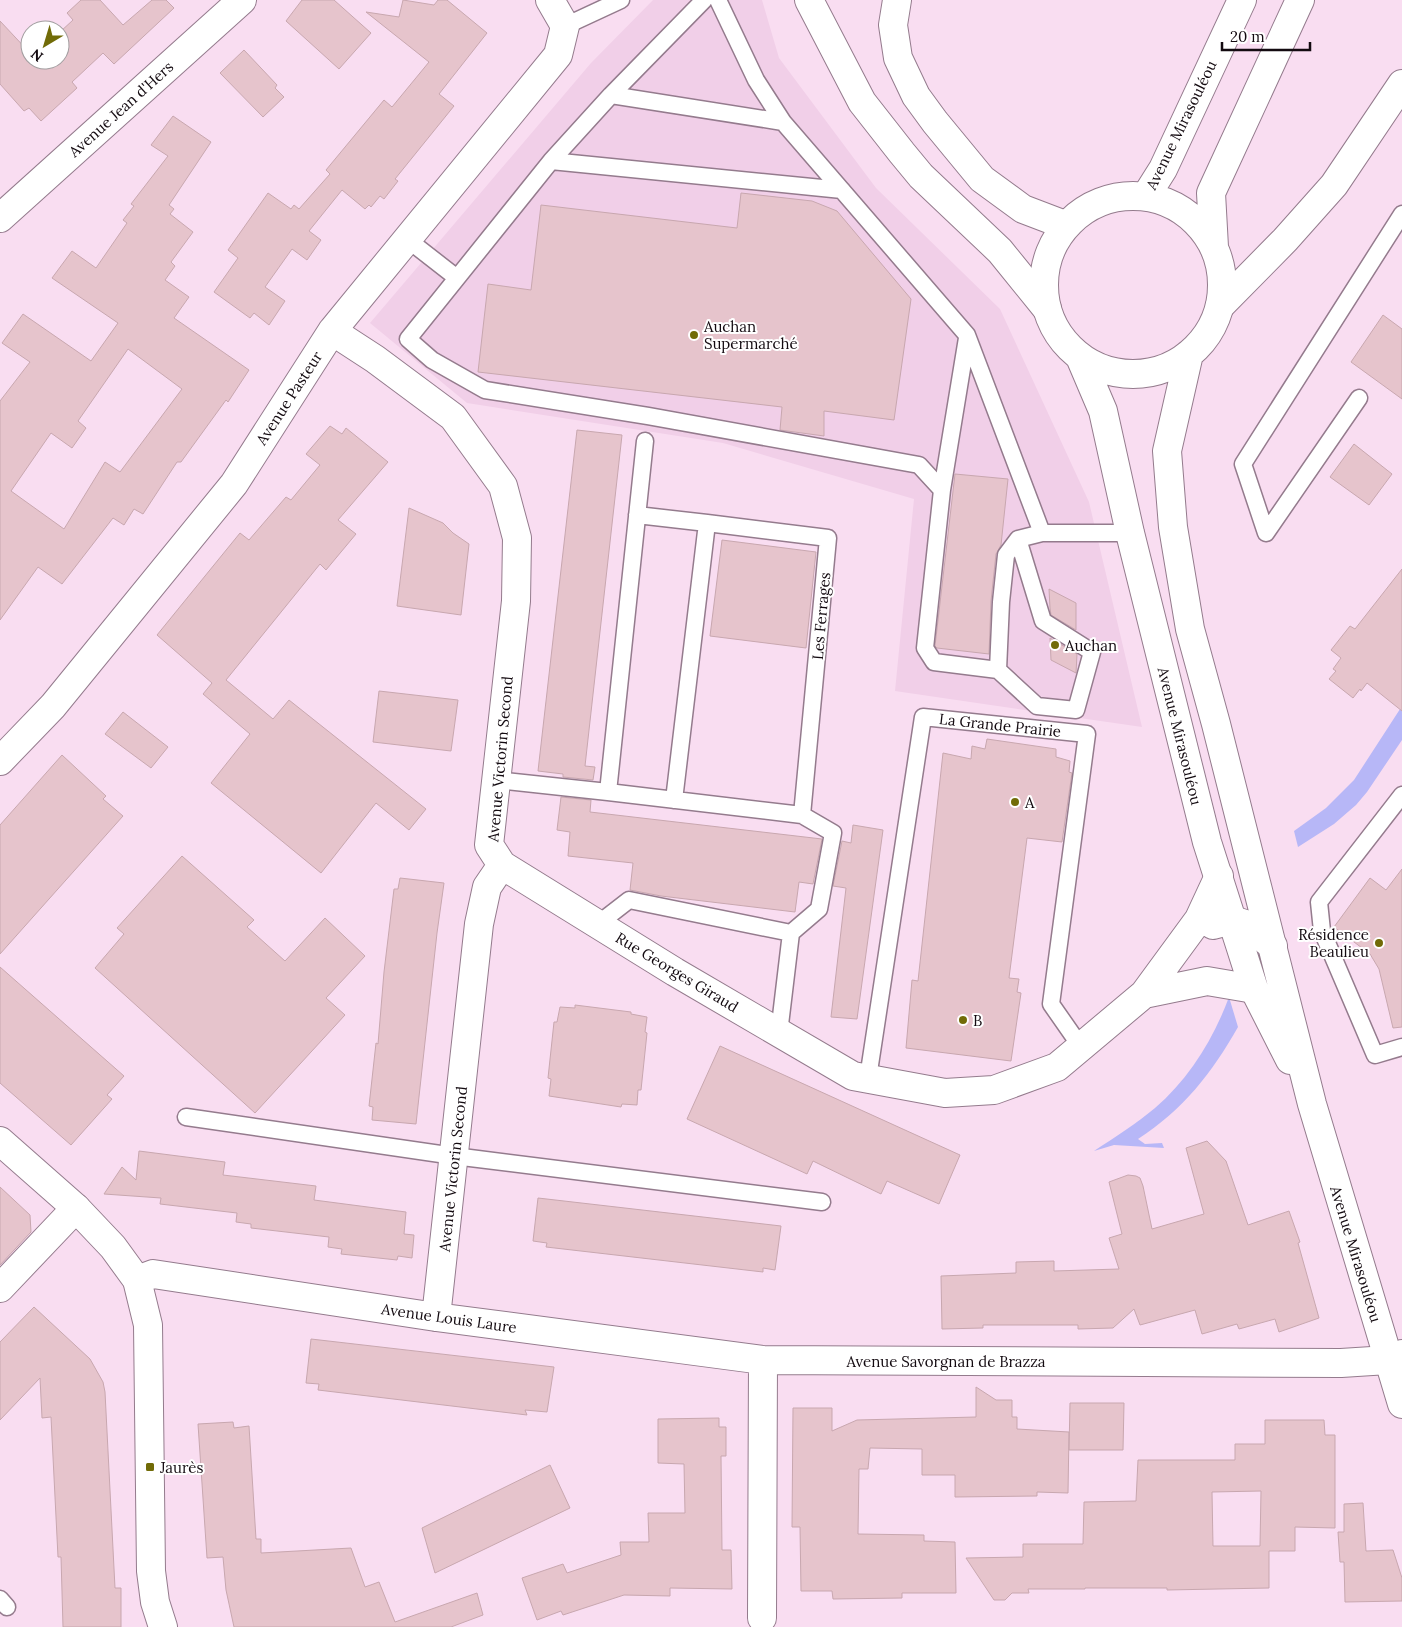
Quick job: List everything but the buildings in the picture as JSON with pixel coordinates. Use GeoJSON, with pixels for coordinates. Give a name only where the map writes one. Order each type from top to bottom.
{"type":"FeatureCollection","features":[{"type":"Feature","properties":{"kind":"main road","name":"Avenue Jean d'Hers"},"geometry":{"type":"LineString","coordinates":[[0,218],[242,0]]}},
{"type":"Feature","properties":{"kind":"main road"},"geometry":{"type":"LineString","coordinates":[[550,0],[565,26]]}},
{"type":"Feature","properties":{"kind":"main road"},"geometry":{"type":"LineString","coordinates":[[809,0],[862,102],[927,182],[1000,251],[1047,309],[1059,336],[1080,357],[1106,370],[1135,374],[1164,369],[1189,354],[1209,332],[1220,306],[1222,276],[1214,248],[1211,193],[1300,0]]}},
{"type":"Feature","properties":{"kind":"main road"},"geometry":{"type":"LineString","coordinates":[[897,0],[893,25],[898,58],[916,96],[935,122],[982,179],[1024,209],[1065,225]]}},
{"type":"Feature","properties":{"kind":"main road","name":"Avenue Mirasouléou"},"geometry":{"type":"LineString","coordinates":[[1146,196],[1163,169],[1242,0]]}},
{"type":"Feature","properties":{"kind":"main road","name":"Avenue Pasteur"},"geometry":{"type":"LineString","coordinates":[[0,761],[53,706],[234,484],[332,331],[558,55],[565,26]]}},
{"type":"Feature","properties":{"kind":"main road"},"geometry":{"type":"LineString","coordinates":[[1220,306],[1285,240],[1334,185],[1402,84]]}},
{"type":"Feature","properties":{"kind":"main road"},"geometry":{"type":"LineString","coordinates":[[1047,309],[1043,280],[1049,251],[1065,225],[1088,207],[1116,196],[1146,196],[1174,205],[1198,224],[1214,248]]}},
{"type":"Feature","properties":{"kind":"main road","name":"Avenue Victorin Second"},"geometry":{"type":"LineString","coordinates":[[332,331],[375,359],[453,417],[503,486],[517,538],[516,601],[490,845],[502,865],[487,887],[479,924],[436,1317]]}},
{"type":"Feature","properties":{"kind":"main road","name":"Avenue Mirasouléou"},"geometry":{"type":"LineString","coordinates":[[1189,354],[1167,451],[1173,527],[1190,629],[1216,724],[1312,1104],[1395,1357],[1402,1404]]}},
{"type":"Feature","properties":{"kind":"main road","name":"Avenue Mirasouléou"},"geometry":{"type":"LineString","coordinates":[[1080,357],[1102,411],[1130,533],[1207,842],[1254,988],[1312,1104]]}},
{"type":"Feature","properties":{"kind":"main road"},"geometry":{"type":"LineString","coordinates":[[1179,732],[1216,724]]}},
{"type":"Feature","properties":{"kind":"main road","name":"Rue Georges Giraud"},"geometry":{"type":"LineString","coordinates":[[502,865],[779,1033],[861,1077],[945,1093],[994,1090],[1057,1067],[1144,994],[1199,918],[1218,876]]}},
{"type":"Feature","properties":{"kind":"main road"},"geometry":{"type":"LineString","coordinates":[[1188,935],[1205,927],[1232,920],[1245,924],[1273,946]]}},
{"type":"Feature","properties":{"kind":"main road"},"geometry":{"type":"LineString","coordinates":[[1144,994],[1207,982],[1254,988]]}},
{"type":"Feature","properties":{"kind":"main road"},"geometry":{"type":"LineString","coordinates":[[0,1141],[76,1208],[112,1247],[137,1280],[148,1325],[151,1571],[155,1602],[163,1627]]}},
{"type":"Feature","properties":{"kind":"main road"},"geometry":{"type":"LineString","coordinates":[[0,1288],[76,1208]]}},
{"type":"Feature","properties":{"kind":"main road","name":"Avenue Louis Laure"},"geometry":{"type":"LineString","coordinates":[[137,1280],[153,1274],[436,1317],[763,1360]]}},
{"type":"Feature","properties":{"kind":"main road","name":"Avenue Savorgnan de Brazza"},"geometry":{"type":"LineString","coordinates":[[763,1360],[1341,1363],[1395,1357]]}},
{"type":"Feature","properties":{"kind":"main road"},"geometry":{"type":"LineString","coordinates":[[760,1624],[763,1360]]}},
{"type":"Feature","properties":{"kind":"lane"},"geometry":{"type":"LineString","coordinates":[[565,26],[621,0]]}},
{"type":"Feature","properties":{"kind":"lane"},"geometry":{"type":"LineString","coordinates":[[704,0],[611,95],[551,161],[408,339],[432,360],[485,390],[648,416],[919,465],[942,490]]}},
{"type":"Feature","properties":{"kind":"lane"},"geometry":{"type":"LineString","coordinates":[[718,0],[756,80],[784,122],[967,335],[1042,533]]}},
{"type":"Feature","properties":{"kind":"lane"},"geometry":{"type":"LineString","coordinates":[[611,95],[784,122]]}},
{"type":"Feature","properties":{"kind":"lane"},"geometry":{"type":"LineString","coordinates":[[551,161],[842,190]]}},
{"type":"Feature","properties":{"kind":"lane"},"geometry":{"type":"LineString","coordinates":[[1359,398],[1266,533],[1244,464],[1402,214]]}},
{"type":"Feature","properties":{"kind":"lane"},"geometry":{"type":"LineString","coordinates":[[407,239],[458,278]]}},
{"type":"Feature","properties":{"kind":"lane"},"geometry":{"type":"LineString","coordinates":[[967,335],[942,490],[925,648],[934,662],[998,670],[1037,706],[1076,710],[1092,652],[1043,621],[1018,539]]}},
{"type":"Feature","properties":{"kind":"lane"},"geometry":{"type":"LineString","coordinates":[[608,792],[645,441]]}},
{"type":"Feature","properties":{"kind":"lane","name":"Les Ferrages"},"geometry":{"type":"LineString","coordinates":[[637,515],[828,538],[802,815]]}},
{"type":"Feature","properties":{"kind":"lane"},"geometry":{"type":"LineString","coordinates":[[674,800],[707,523]]}},
{"type":"Feature","properties":{"kind":"lane"},"geometry":{"type":"LineString","coordinates":[[998,670],[1000,602],[1006,555],[1018,539],[1042,533],[1130,533]]}},
{"type":"Feature","properties":{"kind":"lane","name":"La Grande Prairie"},"geometry":{"type":"LineString","coordinates":[[861,1077],[923,717],[1087,734],[1051,1004],[1081,1047]]}},
{"type":"Feature","properties":{"kind":"lane"},"geometry":{"type":"LineString","coordinates":[[496,780],[802,815],[833,833],[819,909],[791,933],[779,1033]]}},
{"type":"Feature","properties":{"kind":"lane"},"geometry":{"type":"LineString","coordinates":[[1402,795],[1319,902],[1322,931],[1374,1056],[1402,1047]]}},
{"type":"Feature","properties":{"kind":"lane"},"geometry":{"type":"LineString","coordinates":[[598,924],[629,900],[791,933]]}},
{"type":"Feature","properties":{"kind":"lane"},"geometry":{"type":"LineString","coordinates":[[186,1117],[454,1156],[822,1202]]}},
{"type":"Feature","properties":{"kind":"shaded area"},"geometry":{"type":"Polygon","coordinates":[[[653,0],[762,0],[779,58],[876,188],[1000,309],[1089,502],[1142,727],[895,691],[914,499],[723,443],[467,403],[370,323],[591,63],[653,0]]]}},
{"type":"Feature","properties":{"kind":"water"},"geometry":{"type":"Polygon","coordinates":[[[1402,706],[1402,740],[1367,792],[1356,805],[1334,824],[1298,847],[1294,831],[1326,808],[1354,780],[1402,706]]]}},
{"type":"Feature","properties":{"kind":"water"},"geometry":{"type":"Polygon","coordinates":[[[1229,997],[1238,1027],[1218,1060],[1183,1103],[1138,1139],[1145,1144],[1162,1143],[1164,1148],[1114,1145],[1094,1151],[1148,1114],[1179,1084],[1208,1042],[1229,997]]]}},
{"type":"Feature","properties":{"kind":"place","name":"Auchan Supermarché"},"geometry":{"type":"Point","coordinates":[694,335]}},
{"type":"Feature","properties":{"kind":"place","name":"Auchan"},"geometry":{"type":"Point","coordinates":[1055,645]}},
{"type":"Feature","properties":{"kind":"place","name":"A"},"geometry":{"type":"Point","coordinates":[1015,802]}},
{"type":"Feature","properties":{"kind":"place","name":"Résidence Beaulieu"},"geometry":{"type":"Point","coordinates":[1379,943]}},
{"type":"Feature","properties":{"kind":"place","name":"B"},"geometry":{"type":"Point","coordinates":[963,1020]}},
{"type":"Feature","properties":{"kind":"place","name":"Jaurès"},"geometry":{"type":"Point","coordinates":[150,1467]}}]}
